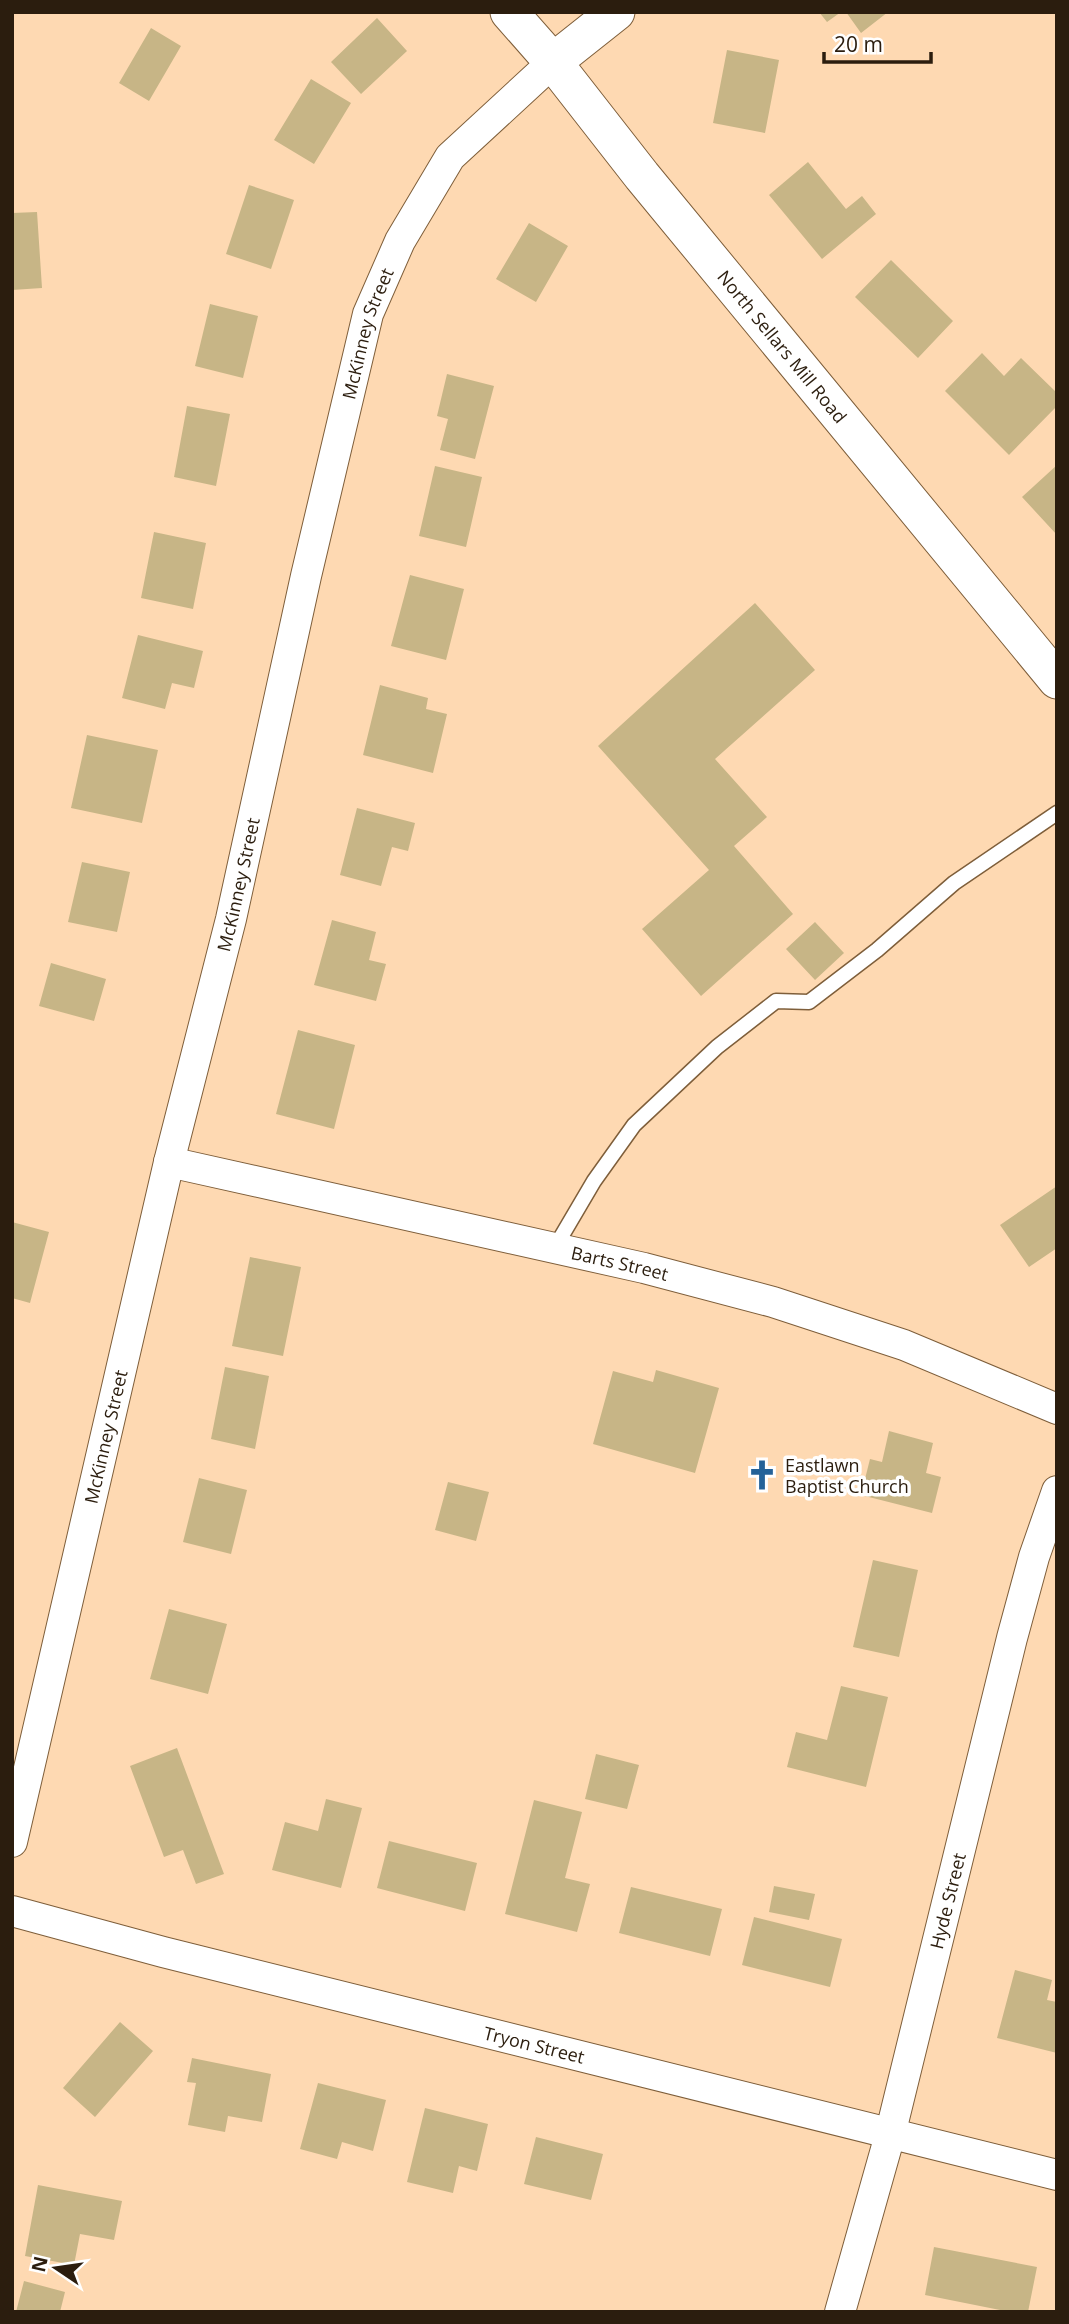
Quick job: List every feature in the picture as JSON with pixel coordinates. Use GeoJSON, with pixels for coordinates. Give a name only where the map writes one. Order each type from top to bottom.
{"type":"FeatureCollection","features":[{"type":"Feature","properties":{"kind":"street","name":"North Sellars Mill Road"},"geometry":{"type":"LineString","coordinates":[[509,12],[553,62],[642,176],[1057,680]]}},
{"type":"Feature","properties":{"kind":"street","name":"McKinney Street"},"geometry":{"type":"LineString","coordinates":[[12,1842],[169,1162],[231,919],[306,576],[368,314],[400,241],[450,157],[553,62],[616,12]]}},
{"type":"Feature","properties":{"kind":"street","name":"Barts Street"},"geometry":{"type":"LineString","coordinates":[[169,1162],[554,1249],[773,1302],[904,1345],[1057,1409]]}},
{"type":"Feature","properties":{"kind":"street","name":"Hyde Street"},"geometry":{"type":"LineString","coordinates":[[840,2312],[890,2135],[1012,1638],[1034,1557],[1057,1491]]}},
{"type":"Feature","properties":{"kind":"street","name":"Tryon Street"},"geometry":{"type":"LineString","coordinates":[[12,1911],[163,1952],[1057,2175]]}},
{"type":"Feature","properties":{"kind":"lane"},"geometry":{"type":"LineString","coordinates":[[554,1249],[594,1181],[634,1125],[717,1046],[776,1001],[809,1002],[884,944],[954,883],[1057,813]]}},
{"type":"Feature","properties":{"kind":"building"},"geometry":{"type":"Polygon","coordinates":[[[819,12],[841,12],[827,22],[819,12]]]}},
{"type":"Feature","properties":{"kind":"building"},"geometry":{"type":"Polygon","coordinates":[[[846,12],[888,12],[861,33],[846,12]]]}},
{"type":"Feature","properties":{"kind":"building"},"geometry":{"type":"Polygon","coordinates":[[[377,18],[407,51],[361,94],[331,62],[377,18]]]}},
{"type":"Feature","properties":{"kind":"building"},"geometry":{"type":"Polygon","coordinates":[[[151,28],[181,46],[149,101],[119,83],[151,28]]]}},
{"type":"Feature","properties":{"kind":"building"},"geometry":{"type":"Polygon","coordinates":[[[727,50],[779,60],[765,133],[713,123],[727,50]]]}},
{"type":"Feature","properties":{"kind":"building"},"geometry":{"type":"Polygon","coordinates":[[[311,79],[351,103],[314,164],[274,140],[311,79]]]}},
{"type":"Feature","properties":{"kind":"building"},"geometry":{"type":"Polygon","coordinates":[[[808,162],[846,209],[862,196],[876,214],[822,259],[769,195],[808,162]]]}},
{"type":"Feature","properties":{"kind":"building"},"geometry":{"type":"Polygon","coordinates":[[[249,185],[294,200],[271,269],[226,254],[249,185]]]}},
{"type":"Feature","properties":{"kind":"building"},"geometry":{"type":"Polygon","coordinates":[[[37,212],[42,288],[12,290],[12,213],[37,212]]]}},
{"type":"Feature","properties":{"kind":"building"},"geometry":{"type":"Polygon","coordinates":[[[529,223],[568,246],[536,302],[496,279],[529,223]]]}},
{"type":"Feature","properties":{"kind":"building"},"geometry":{"type":"Polygon","coordinates":[[[891,260],[953,321],[918,358],[855,297],[891,260]]]}},
{"type":"Feature","properties":{"kind":"building"},"geometry":{"type":"Polygon","coordinates":[[[210,304],[258,316],[243,378],[195,366],[210,304]]]}},
{"type":"Feature","properties":{"kind":"building"},"geometry":{"type":"Polygon","coordinates":[[[982,353],[1004,376],[1021,358],[1057,393],[1057,406],[1009,455],[945,391],[982,353]]]}},
{"type":"Feature","properties":{"kind":"building"},"geometry":{"type":"Polygon","coordinates":[[[447,374],[494,386],[475,459],[440,450],[448,419],[437,416],[447,374]]]}},
{"type":"Feature","properties":{"kind":"building"},"geometry":{"type":"Polygon","coordinates":[[[187,406],[230,414],[216,486],[174,477],[187,406]]]}},
{"type":"Feature","properties":{"kind":"building"},"geometry":{"type":"Polygon","coordinates":[[[1057,465],[1057,535],[1022,497],[1057,465]]]}},
{"type":"Feature","properties":{"kind":"building"},"geometry":{"type":"Polygon","coordinates":[[[435,466],[482,477],[466,547],[419,536],[435,466]]]}},
{"type":"Feature","properties":{"kind":"building"},"geometry":{"type":"Polygon","coordinates":[[[154,532],[206,543],[193,609],[141,598],[154,532]]]}},
{"type":"Feature","properties":{"kind":"building"},"geometry":{"type":"Polygon","coordinates":[[[410,575],[464,589],[446,660],[391,646],[410,575]]]}},
{"type":"Feature","properties":{"kind":"building"},"geometry":{"type":"Polygon","coordinates":[[[755,603],[815,670],[715,759],[767,817],[734,846],[793,914],[701,996],[642,929],[709,870],[598,746],[755,603]]]}},
{"type":"Feature","properties":{"kind":"building"},"geometry":{"type":"Polygon","coordinates":[[[138,635],[203,651],[194,688],[172,683],[165,709],[122,698],[138,635]]]}},
{"type":"Feature","properties":{"kind":"building"},"geometry":{"type":"Polygon","coordinates":[[[380,685],[428,698],[426,709],[447,714],[433,773],[363,755],[380,685]]]}},
{"type":"Feature","properties":{"kind":"building"},"geometry":{"type":"Polygon","coordinates":[[[87,735],[158,750],[142,823],[71,808],[87,735]]]}},
{"type":"Feature","properties":{"kind":"building"},"geometry":{"type":"Polygon","coordinates":[[[357,808],[415,823],[408,851],[392,847],[381,886],[340,875],[357,808]]]}},
{"type":"Feature","properties":{"kind":"building"},"geometry":{"type":"Polygon","coordinates":[[[82,862],[130,872],[117,932],[68,922],[82,862]]]}},
{"type":"Feature","properties":{"kind":"building"},"geometry":{"type":"Polygon","coordinates":[[[332,920],[376,932],[369,960],[386,964],[376,1001],[314,985],[332,920]]]}},
{"type":"Feature","properties":{"kind":"building"},"geometry":{"type":"Polygon","coordinates":[[[815,922],[844,953],[815,980],[786,949],[815,922]]]}},
{"type":"Feature","properties":{"kind":"building"},"geometry":{"type":"Polygon","coordinates":[[[51,963],[106,979],[94,1021],[39,1006],[51,963]]]}},
{"type":"Feature","properties":{"kind":"building"},"geometry":{"type":"Polygon","coordinates":[[[298,1030],[355,1045],[334,1129],[276,1114],[298,1030]]]}},
{"type":"Feature","properties":{"kind":"building"},"geometry":{"type":"Polygon","coordinates":[[[1057,1186],[1057,1248],[1029,1267],[1000,1225],[1057,1186]]]}},
{"type":"Feature","properties":{"kind":"building"},"geometry":{"type":"Polygon","coordinates":[[[12,1222],[49,1232],[30,1303],[12,1298],[12,1222]]]}},
{"type":"Feature","properties":{"kind":"building"},"geometry":{"type":"Polygon","coordinates":[[[250,1257],[301,1267],[283,1356],[232,1346],[250,1257]]]}},
{"type":"Feature","properties":{"kind":"building"},"geometry":{"type":"Polygon","coordinates":[[[225,1367],[269,1376],[255,1449],[211,1439],[225,1367]]]}},
{"type":"Feature","properties":{"kind":"building"},"geometry":{"type":"Polygon","coordinates":[[[656,1370],[719,1388],[695,1473],[593,1444],[613,1371],[653,1382],[656,1370]]]}},
{"type":"Feature","properties":{"kind":"building"},"geometry":{"type":"Polygon","coordinates":[[[889,1431],[933,1443],[926,1473],[941,1477],[932,1513],[861,1495],[870,1459],[882,1462],[889,1431]]]}},
{"type":"Feature","properties":{"kind":"building"},"geometry":{"type":"Polygon","coordinates":[[[199,1478],[247,1490],[231,1554],[183,1542],[199,1478]]]}},
{"type":"Feature","properties":{"kind":"building"},"geometry":{"type":"Polygon","coordinates":[[[448,1482],[489,1492],[476,1541],[435,1530],[448,1482]]]}},
{"type":"Feature","properties":{"kind":"building"},"geometry":{"type":"Polygon","coordinates":[[[873,1560],[918,1570],[899,1657],[853,1647],[873,1560]]]}},
{"type":"Feature","properties":{"kind":"building"},"geometry":{"type":"Polygon","coordinates":[[[169,1609],[227,1624],[208,1694],[150,1679],[169,1609]]]}},
{"type":"Feature","properties":{"kind":"building"},"geometry":{"type":"Polygon","coordinates":[[[841,1686],[888,1697],[866,1787],[787,1767],[796,1732],[827,1740],[841,1686]]]}},
{"type":"Feature","properties":{"kind":"building"},"geometry":{"type":"Polygon","coordinates":[[[177,1748],[224,1874],[196,1884],[183,1850],[164,1857],[130,1766],[177,1748]]]}},
{"type":"Feature","properties":{"kind":"building"},"geometry":{"type":"Polygon","coordinates":[[[596,1754],[639,1765],[627,1809],[585,1799],[596,1754]]]}},
{"type":"Feature","properties":{"kind":"building"},"geometry":{"type":"Polygon","coordinates":[[[326,1799],[362,1808],[341,1888],[272,1870],[285,1822],[318,1831],[326,1799]]]}},
{"type":"Feature","properties":{"kind":"building"},"geometry":{"type":"Polygon","coordinates":[[[534,1800],[582,1812],[565,1878],[590,1884],[577,1932],[505,1914],[534,1800]]]}},
{"type":"Feature","properties":{"kind":"building"},"geometry":{"type":"Polygon","coordinates":[[[389,1841],[477,1863],[465,1911],[377,1888],[389,1841]]]}},
{"type":"Feature","properties":{"kind":"building"},"geometry":{"type":"Polygon","coordinates":[[[774,1886],[815,1894],[809,1920],[769,1912],[774,1886]]]}},
{"type":"Feature","properties":{"kind":"building"},"geometry":{"type":"Polygon","coordinates":[[[631,1887],[722,1909],[710,1956],[619,1933],[631,1887]]]}},
{"type":"Feature","properties":{"kind":"building"},"geometry":{"type":"Polygon","coordinates":[[[754,1917],[842,1939],[830,1987],[742,1965],[754,1917]]]}},
{"type":"Feature","properties":{"kind":"building"},"geometry":{"type":"Polygon","coordinates":[[[1015,1970],[1052,1980],[1047,2000],[1057,2002],[1057,2053],[997,2038],[1015,1970]]]}},
{"type":"Feature","properties":{"kind":"building"},"geometry":{"type":"Polygon","coordinates":[[[120,2022],[153,2051],[95,2117],[63,2088],[120,2022]]]}},
{"type":"Feature","properties":{"kind":"building"},"geometry":{"type":"Polygon","coordinates":[[[192,2058],[271,2074],[262,2122],[228,2116],[225,2132],[188,2125],[196,2083],[187,2082],[192,2058]]]}},
{"type":"Feature","properties":{"kind":"building"},"geometry":{"type":"Polygon","coordinates":[[[318,2083],[386,2100],[373,2151],[342,2142],[337,2159],[300,2149],[318,2083]]]}},
{"type":"Feature","properties":{"kind":"building"},"geometry":{"type":"Polygon","coordinates":[[[425,2108],[488,2124],[477,2171],[459,2166],[453,2193],[407,2182],[425,2108]]]}},
{"type":"Feature","properties":{"kind":"building"},"geometry":{"type":"Polygon","coordinates":[[[536,2137],[603,2154],[591,2200],[524,2184],[536,2137]]]}},
{"type":"Feature","properties":{"kind":"building"},"geometry":{"type":"Polygon","coordinates":[[[38,2185],[122,2201],[114,2240],[80,2234],[74,2265],[25,2256],[38,2185]]]}},
{"type":"Feature","properties":{"kind":"building"},"geometry":{"type":"Polygon","coordinates":[[[934,2247],[1037,2267],[1028,2312],[1010,2312],[925,2295],[934,2247]]]}},
{"type":"Feature","properties":{"kind":"building"},"geometry":{"type":"Polygon","coordinates":[[[24,2281],[65,2292],[60,2312],[16,2312],[24,2281]]]}},
{"type":"Feature","properties":{"kind":"place","name":"Eastlawn Baptist Church"},"geometry":{"type":"Point","coordinates":[762,1475]}}]}
